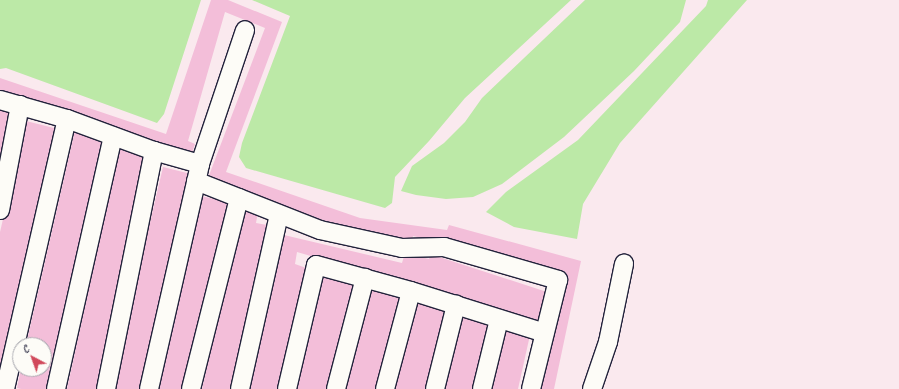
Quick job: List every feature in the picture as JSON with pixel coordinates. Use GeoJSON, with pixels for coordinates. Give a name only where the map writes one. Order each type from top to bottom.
{"type":"FeatureCollection","features":[{"type":"Feature","properties":{"kind":"street"},"geometry":{"type":"LineString","coordinates":[[149,389],[198,173],[245,30]]}},
{"type":"Feature","properties":{"kind":"street"},"geometry":{"type":"LineString","coordinates":[[0,100],[67,119],[154,151],[198,173],[240,198],[320,230],[402,248],[444,247],[558,280],[531,389]]}},
{"type":"Feature","properties":{"kind":"street"},"geometry":{"type":"LineString","coordinates":[[0,210],[20,105]]}},
{"type":"Feature","properties":{"kind":"street"},"geometry":{"type":"LineString","coordinates":[[5,389],[67,119]]}},
{"type":"Feature","properties":{"kind":"street"},"geometry":{"type":"LineString","coordinates":[[56,389],[113,136]]}},
{"type":"Feature","properties":{"kind":"street"},"geometry":{"type":"LineString","coordinates":[[106,389],[154,151]]}},
{"type":"Feature","properties":{"kind":"street"},"geometry":{"type":"LineString","coordinates":[[191,389],[240,198]]}},
{"type":"Feature","properties":{"kind":"street"},"geometry":{"type":"LineString","coordinates":[[240,389],[279,214]]}},
{"type":"Feature","properties":{"kind":"street"},"geometry":{"type":"LineString","coordinates":[[592,389],[608,342],[624,264]]}},
{"type":"Feature","properties":{"kind":"street"},"geometry":{"type":"LineString","coordinates":[[287,389],[316,265],[411,291],[545,333]]}},
{"type":"Feature","properties":{"kind":"street"},"geometry":{"type":"LineString","coordinates":[[336,389],[365,278]]}},
{"type":"Feature","properties":{"kind":"street"},"geometry":{"type":"LineString","coordinates":[[384,389],[411,291]]}},
{"type":"Feature","properties":{"kind":"street"},"geometry":{"type":"LineString","coordinates":[[435,389],[456,305]]}},
{"type":"Feature","properties":{"kind":"street"},"geometry":{"type":"LineString","coordinates":[[482,389],[499,318]]}},
{"type":"Feature","properties":{"kind":"green space"},"geometry":{"type":"Polygon","coordinates":[[[0,0],[201,0],[164,114],[157,123],[6,68],[0,69],[0,0]]]}},
{"type":"Feature","properties":{"kind":"green space"},"geometry":{"type":"Polygon","coordinates":[[[252,0],[571,0],[465,98],[429,141],[395,177],[392,203],[385,208],[246,168],[239,157],[242,143],[290,16],[252,0]]]}},
{"type":"Feature","properties":{"kind":"green space"},"geometry":{"type":"Polygon","coordinates":[[[585,0],[686,0],[680,22],[634,71],[564,137],[502,184],[473,197],[446,199],[416,195],[401,191],[412,166],[444,143],[465,122],[482,98],[585,0]]]}},
{"type":"Feature","properties":{"kind":"green space"},"geometry":{"type":"Polygon","coordinates":[[[708,0],[747,0],[620,143],[583,204],[577,239],[514,227],[486,212],[506,192],[578,140],[706,6],[708,0]]]}},
{"type":"Feature","properties":{"kind":"building"},"geometry":{"type":"Polygon","coordinates":[[[211,0],[228,0],[282,22],[226,172],[360,218],[447,230],[449,225],[581,261],[554,389],[539,389],[566,272],[413,236],[411,244],[310,217],[208,178],[265,28],[225,12],[188,141],[195,144],[191,156],[0,94],[0,78],[166,134],[211,0]]]}},
{"type":"Feature","properties":{"kind":"building"},"geometry":{"type":"Polygon","coordinates":[[[0,109],[13,112],[0,160],[0,109]]]}},
{"type":"Feature","properties":{"kind":"building"},"geometry":{"type":"Polygon","coordinates":[[[26,121],[58,129],[0,373],[0,232],[26,121]]]}},
{"type":"Feature","properties":{"kind":"building"},"geometry":{"type":"Polygon","coordinates":[[[75,130],[103,136],[52,362],[52,337],[28,337],[75,130]]]}},
{"type":"Feature","properties":{"kind":"building"},"geometry":{"type":"Polygon","coordinates":[[[120,146],[149,153],[98,389],[67,389],[120,146]]]}},
{"type":"Feature","properties":{"kind":"building"},"geometry":{"type":"Polygon","coordinates":[[[163,167],[191,174],[141,389],[111,389],[163,167]]]}},
{"type":"Feature","properties":{"kind":"building"},"geometry":{"type":"Polygon","coordinates":[[[201,196],[232,203],[186,389],[154,389],[201,196]]]}},
{"type":"Feature","properties":{"kind":"building"},"geometry":{"type":"Polygon","coordinates":[[[242,208],[258,212],[256,223],[267,225],[231,389],[202,389],[242,208]]]}},
{"type":"Feature","properties":{"kind":"building"},"geometry":{"type":"Polygon","coordinates":[[[284,235],[402,263],[405,253],[429,259],[430,254],[550,293],[542,323],[297,252],[295,264],[309,269],[280,389],[248,389],[284,235]]]}},
{"type":"Feature","properties":{"kind":"building"},"geometry":{"type":"Polygon","coordinates":[[[323,277],[354,285],[329,389],[296,389],[323,277]]]}},
{"type":"Feature","properties":{"kind":"building"},"geometry":{"type":"Polygon","coordinates":[[[370,289],[404,298],[378,389],[342,389],[370,289]]]}},
{"type":"Feature","properties":{"kind":"building"},"geometry":{"type":"Polygon","coordinates":[[[416,300],[448,308],[426,389],[392,389],[416,300]]]}},
{"type":"Feature","properties":{"kind":"building"},"geometry":{"type":"Polygon","coordinates":[[[461,317],[490,324],[475,389],[444,389],[461,317]]]}},
{"type":"Feature","properties":{"kind":"building"},"geometry":{"type":"Polygon","coordinates":[[[504,329],[530,335],[518,389],[490,389],[504,329]]]}},
{"type":"Feature","properties":{"kind":"building"},"geometry":{"type":"Polygon","coordinates":[[[19,377],[49,377],[46,389],[17,388],[19,377]]]}}]}
